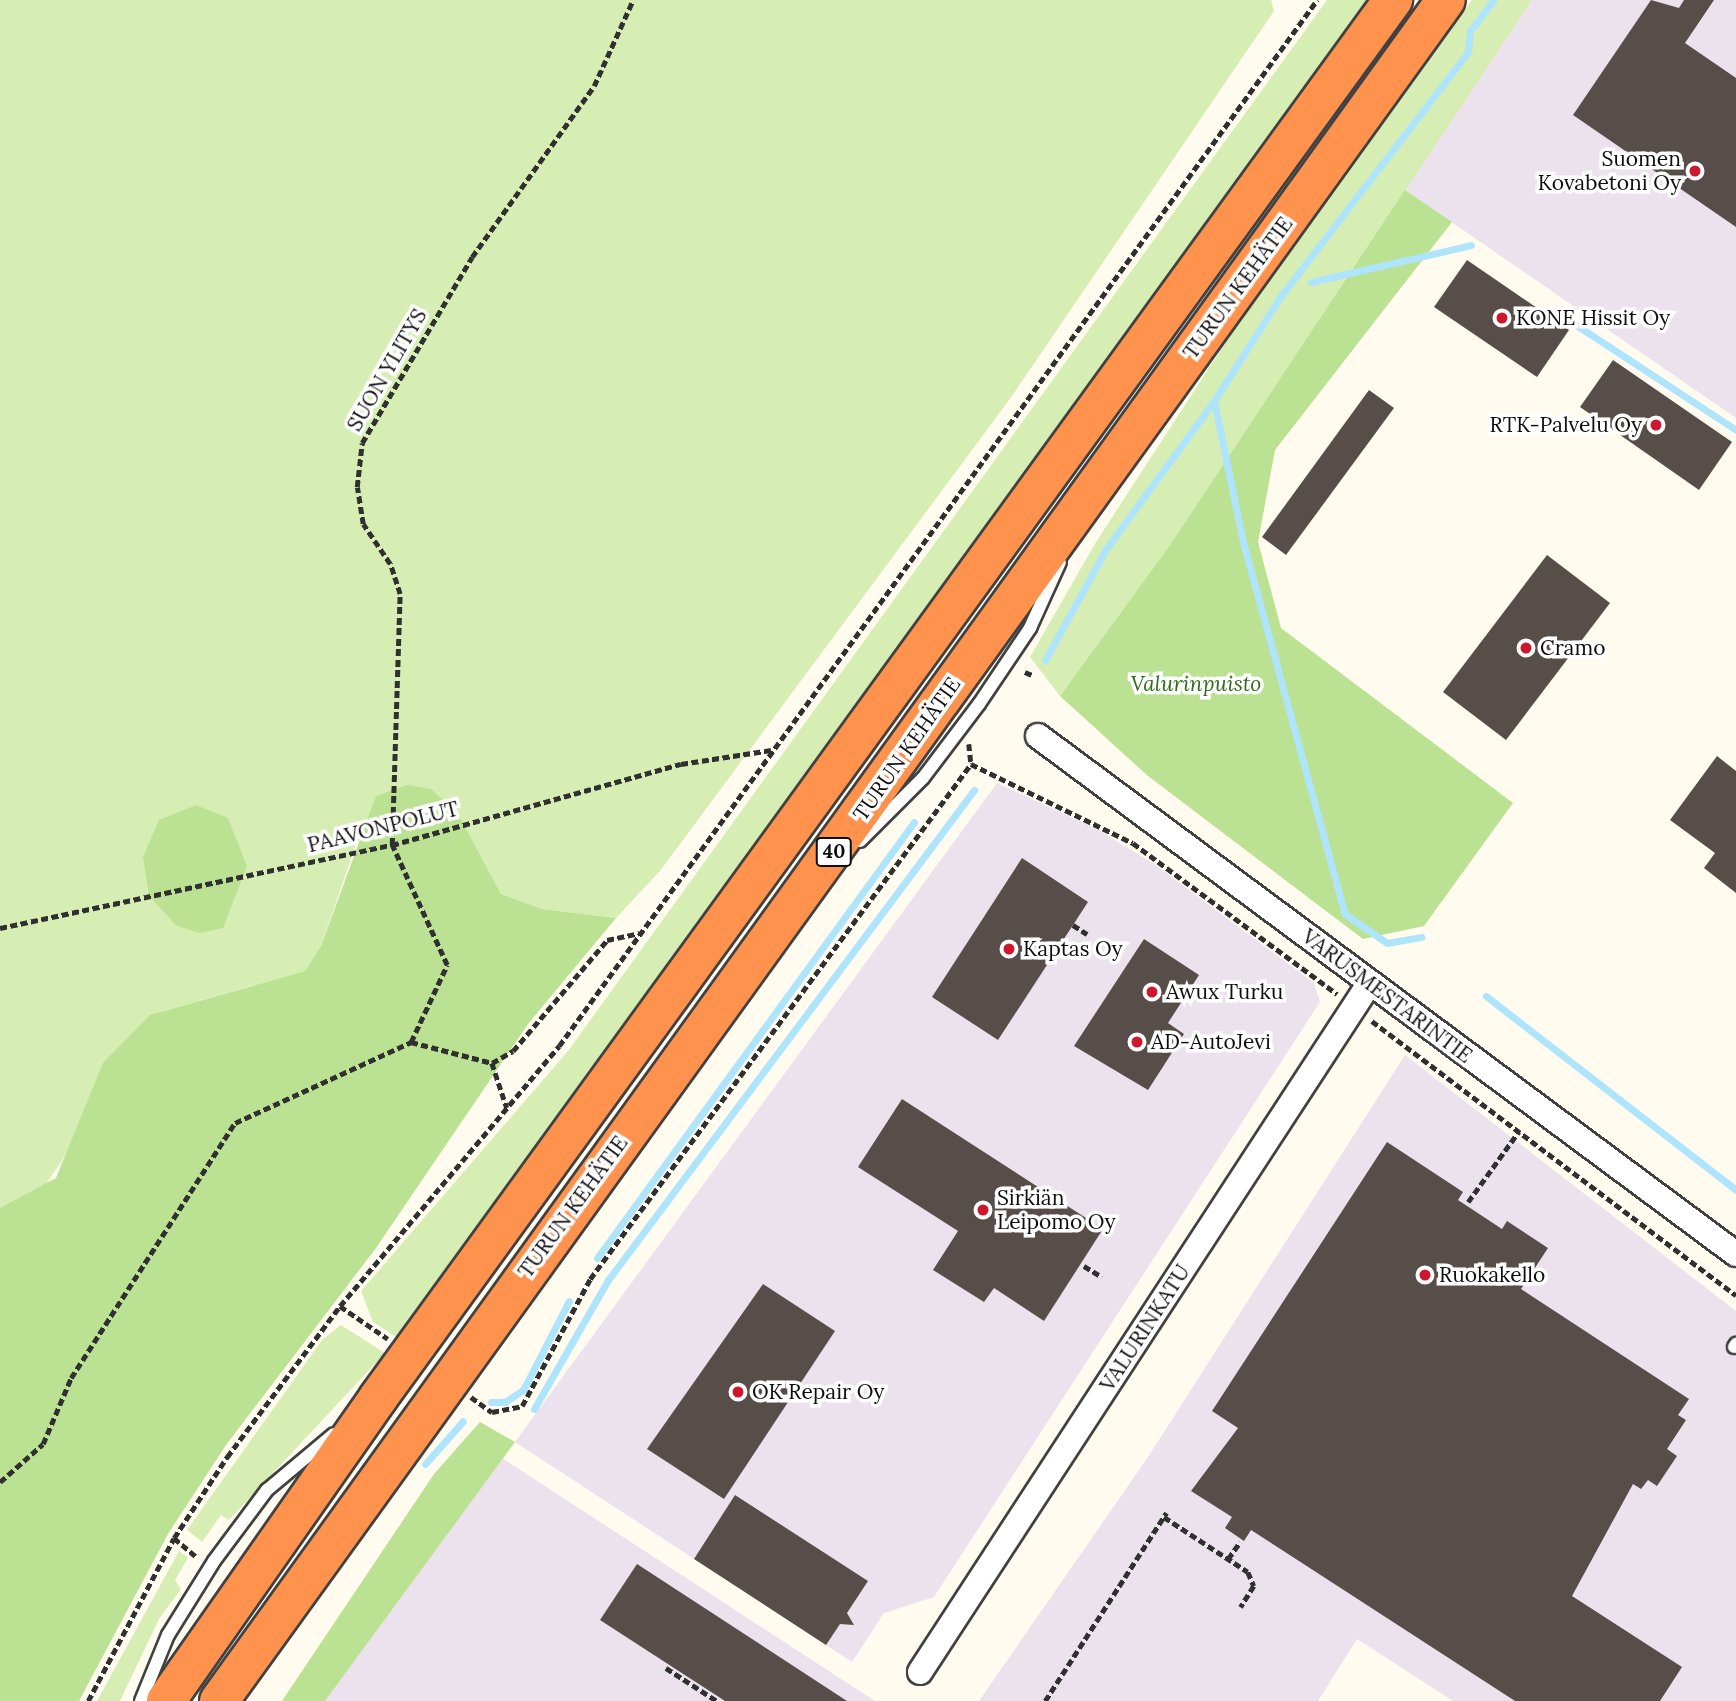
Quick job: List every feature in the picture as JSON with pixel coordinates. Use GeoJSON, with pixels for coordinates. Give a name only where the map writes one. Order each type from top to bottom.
{"type":"FeatureCollection","features":[{"type":"Feature","properties":{"kind":"highway","name":"TURUN KEHÄTIE"},"geometry":{"type":"LineString","coordinates":[[166,1701],[378,1398],[1393,0]]}},
{"type":"Feature","properties":{"kind":"highway","name":"TURUN KEHÄTIE"},"geometry":{"type":"LineString","coordinates":[[219,1701],[798,903],[1096,484],[1446,0]]}},
{"type":"Feature","properties":{"kind":"street","name":"VARUSMESTARINTIE"},"geometry":{"type":"LineString","coordinates":[[1038,736],[1736,1254]]}},
{"type":"Feature","properties":{"kind":"street","name":"VALURINKATU"},"geometry":{"type":"LineString","coordinates":[[920,1672],[1369,984]]}},
{"type":"Feature","properties":{"kind":"lane"},"geometry":{"type":"LineString","coordinates":[[1335,79],[1370,105]]}},
{"type":"Feature","properties":{"kind":"lane"},"geometry":{"type":"LineString","coordinates":[[141,1701],[168,1634],[267,1490],[378,1398]]}},
{"type":"Feature","properties":{"kind":"path","name":"SUON YLITYS"},"geometry":{"type":"LineString","coordinates":[[392,845],[400,594],[390,565],[363,524],[357,487],[362,443],[472,257],[594,86],[634,0]]}},
{"type":"Feature","properties":{"kind":"path"},"geometry":{"type":"LineString","coordinates":[[89,1701],[174,1538],[340,1306],[507,1108],[641,932],[1317,0]]}},
{"type":"Feature","properties":{"kind":"path"},"geometry":{"type":"LineString","coordinates":[[1025,672],[1032,675]]}},
{"type":"Feature","properties":{"kind":"path"},"geometry":{"type":"LineString","coordinates":[[464,1392],[492,1412],[522,1406],[590,1279],[971,764],[970,744]]}},
{"type":"Feature","properties":{"kind":"path","name":"PAAVONPOLUT"},"geometry":{"type":"LineString","coordinates":[[0,928],[392,845],[681,764],[772,750]]}},
{"type":"Feature","properties":{"kind":"path"},"geometry":{"type":"LineString","coordinates":[[971,764],[1133,843],[1736,1294]]}},
{"type":"Feature","properties":{"kind":"path"},"geometry":{"type":"LineString","coordinates":[[392,845],[447,965],[411,1042]]}},
{"type":"Feature","properties":{"kind":"path"},"geometry":{"type":"LineString","coordinates":[[1073,925],[1087,934]]}},
{"type":"Feature","properties":{"kind":"path"},"geometry":{"type":"LineString","coordinates":[[0,1482],[43,1444],[72,1378],[235,1123],[411,1042],[492,1063],[513,1051],[607,940],[641,932]]}},
{"type":"Feature","properties":{"kind":"path"},"geometry":{"type":"LineString","coordinates":[[492,1063],[507,1108]]}},
{"type":"Feature","properties":{"kind":"path"},"geometry":{"type":"LineString","coordinates":[[1468,1202],[1519,1131]]}},
{"type":"Feature","properties":{"kind":"path"},"geometry":{"type":"LineString","coordinates":[[1084,1266],[1102,1277]]}},
{"type":"Feature","properties":{"kind":"path"},"geometry":{"type":"LineString","coordinates":[[340,1306],[393,1342]]}},
{"type":"Feature","properties":{"kind":"path"},"geometry":{"type":"LineString","coordinates":[[1045,1701],[1165,1515],[1248,1572],[1254,1586],[1241,1607]]}},
{"type":"Feature","properties":{"kind":"path"},"geometry":{"type":"LineString","coordinates":[[174,1538],[199,1559]]}},
{"type":"Feature","properties":{"kind":"path"},"geometry":{"type":"LineString","coordinates":[[1228,1559],[1240,1542]]}},
{"type":"Feature","properties":{"kind":"path"},"geometry":{"type":"LineString","coordinates":[[666,1668],[717,1701]]}},
{"type":"Feature","properties":{"kind":"shaded area"},"geometry":{"type":"Polygon","coordinates":[[[1532,0],[1736,0],[1736,418],[1405,190],[1532,0]]]}},
{"type":"Feature","properties":{"kind":"shaded area"},"geometry":{"type":"Polygon","coordinates":[[[997,783],[1095,828],[1154,864],[1314,983],[1320,1002],[934,1597],[884,1613],[852,1662],[515,1442],[997,783]]]}},
{"type":"Feature","properties":{"kind":"shaded area"},"geometry":{"type":"Polygon","coordinates":[[[1405,1055],[1736,1311],[1736,1701],[1453,1701],[1357,1639],[1318,1701],[979,1701],[1148,1457],[1405,1055]]]}},
{"type":"Feature","properties":{"kind":"shaded area"},"geometry":{"type":"Polygon","coordinates":[[[502,1458],[875,1701],[325,1701],[502,1458]]]}},
{"type":"Feature","properties":{"kind":"green space"},"geometry":{"type":"Polygon","coordinates":[[[0,0],[1271,0],[1274,11],[1012,396],[660,871],[616,918],[542,909],[501,894],[465,828],[357,841],[321,946],[305,971],[160,1012],[0,1254],[0,0]]]}},
{"type":"Feature","properties":{"kind":"green space"},"geometry":{"type":"Polygon","coordinates":[[[1327,0],[1369,0],[396,1337],[373,1322],[361,1291],[568,1051],[1327,0]]]}},
{"type":"Feature","properties":{"kind":"green space"},"geometry":{"type":"Polygon","coordinates":[[[1472,0],[1532,0],[1170,545],[1060,696],[1030,657],[1096,542],[1259,291],[1472,0]]]}},
{"type":"Feature","properties":{"kind":"green space","name":"Valurinpuisto"},"geometry":{"type":"Polygon","coordinates":[[[1405,190],[1452,222],[1275,450],[1258,542],[1281,628],[1513,803],[1424,926],[1363,939],[1148,776],[1060,696],[1170,545],[1405,190]]]}},
{"type":"Feature","properties":{"kind":"green space"},"geometry":{"type":"Polygon","coordinates":[[[407,785],[431,789],[458,814],[501,894],[542,909],[616,918],[528,1024],[376,1248],[226,1445],[168,1534],[79,1701],[0,1701],[0,1208],[56,1178],[103,1063],[150,1015],[305,971],[321,946],[376,796],[407,785]]]}},
{"type":"Feature","properties":{"kind":"green space"},"geometry":{"type":"Polygon","coordinates":[[[196,805],[228,818],[247,866],[223,928],[200,933],[177,926],[149,896],[143,857],[159,820],[196,805]]]}},
{"type":"Feature","properties":{"kind":"green space"},"geometry":{"type":"Polygon","coordinates":[[[341,1325],[385,1353],[229,1520],[221,1515],[202,1542],[187,1530],[322,1340],[341,1325]]]}},
{"type":"Feature","properties":{"kind":"green space"},"geometry":{"type":"Polygon","coordinates":[[[480,1422],[515,1442],[325,1701],[282,1701],[434,1474],[480,1422]]]}},
{"type":"Feature","properties":{"kind":"green space"},"geometry":{"type":"Polygon","coordinates":[[[179,1551],[188,1558],[175,1580],[181,1589],[159,1619],[120,1701],[97,1701],[179,1551]]]}},
{"type":"Feature","properties":{"kind":"building","name":"Suomen Kovabetoni Oy"},"geometry":{"type":"Polygon","coordinates":[[[1651,0],[1679,8],[1684,0],[1714,0],[1685,43],[1736,78],[1736,227],[1573,115],[1651,0]]]}},
{"type":"Feature","properties":{"kind":"building"},"geometry":{"type":"Polygon","coordinates":[[[1467,260],[1569,330],[1537,377],[1434,307],[1467,260]]]}},
{"type":"Feature","properties":{"kind":"building"},"geometry":{"type":"Polygon","coordinates":[[[1613,360],[1732,442],[1699,490],[1580,407],[1613,360]]]}},
{"type":"Feature","properties":{"kind":"building"},"geometry":{"type":"Polygon","coordinates":[[[1369,390],[1394,408],[1286,555],[1262,537],[1369,390]]]}},
{"type":"Feature","properties":{"kind":"building"},"geometry":{"type":"Polygon","coordinates":[[[1547,555],[1610,603],[1506,740],[1443,692],[1547,555]]]}},
{"type":"Feature","properties":{"kind":"building"},"geometry":{"type":"Polygon","coordinates":[[[1717,756],[1736,771],[1736,893],[1704,868],[1715,853],[1670,820],[1717,756]]]}},
{"type":"Feature","properties":{"kind":"building"},"geometry":{"type":"Polygon","coordinates":[[[1022,858],[1088,902],[998,1040],[932,997],[1022,858]]]}},
{"type":"Feature","properties":{"kind":"building"},"geometry":{"type":"Polygon","coordinates":[[[1144,939],[1199,975],[1168,1023],[1184,1034],[1148,1090],[1074,1046],[1144,939]]]}},
{"type":"Feature","properties":{"kind":"building"},"geometry":{"type":"Polygon","coordinates":[[[902,1099],[1103,1229],[1044,1321],[994,1288],[984,1302],[933,1270],[958,1231],[858,1167],[902,1099]]]}},
{"type":"Feature","properties":{"kind":"building"},"geometry":{"type":"Polygon","coordinates":[[[1387,1142],[1463,1192],[1458,1200],[1502,1229],[1507,1221],[1548,1248],[1521,1289],[1689,1399],[1678,1415],[1686,1420],[1667,1449],[1677,1456],[1657,1486],[1648,1480],[1641,1489],[1633,1484],[1572,1596],[1682,1667],[1660,1701],[1515,1701],[1251,1530],[1244,1541],[1225,1528],[1232,1517],[1191,1491],[1238,1428],[1212,1411],[1387,1142]]]}},
{"type":"Feature","properties":{"kind":"building"},"geometry":{"type":"Polygon","coordinates":[[[763,1284],[835,1331],[724,1499],[647,1449],[763,1284]]]}},
{"type":"Feature","properties":{"kind":"building"},"geometry":{"type":"Polygon","coordinates":[[[735,1495],[868,1581],[847,1613],[854,1625],[840,1624],[826,1645],[694,1559],[735,1495]]]}},
{"type":"Feature","properties":{"kind":"building"},"geometry":{"type":"Polygon","coordinates":[[[637,1564],[847,1701],[725,1701],[600,1620],[637,1564]]]}},
{"type":"Feature","properties":{"kind":"waterway"},"geometry":{"type":"LineString","coordinates":[[1214,401],[1280,297],[1468,52],[1470,31],[1493,0]]}},
{"type":"Feature","properties":{"kind":"waterway"},"geometry":{"type":"LineString","coordinates":[[1311,282],[1471,245]]}},
{"type":"Feature","properties":{"kind":"waterway"},"geometry":{"type":"LineString","coordinates":[[1555,311],[1736,430]]}},
{"type":"Feature","properties":{"kind":"waterway"},"geometry":{"type":"LineString","coordinates":[[1045,660],[1106,549],[1214,401],[1243,542],[1345,914],[1387,943],[1421,937]]}},
{"type":"Feature","properties":{"kind":"waterway"},"geometry":{"type":"LineString","coordinates":[[534,1409],[608,1280],[974,790]]}},
{"type":"Feature","properties":{"kind":"waterway"},"geometry":{"type":"LineString","coordinates":[[597,1258],[914,822]]}},
{"type":"Feature","properties":{"kind":"waterway"},"geometry":{"type":"LineString","coordinates":[[1486,996],[1736,1190]]}},
{"type":"Feature","properties":{"kind":"waterway"},"geometry":{"type":"LineString","coordinates":[[491,1402],[505,1402],[523,1390],[569,1301]]}},
{"type":"Feature","properties":{"kind":"waterway"},"geometry":{"type":"LineString","coordinates":[[425,1464],[463,1421]]}},
{"type":"Feature","properties":{"kind":"place","name":"Suomen Kovabetoni Oy"},"geometry":{"type":"Point","coordinates":[1695,171]}},
{"type":"Feature","properties":{"kind":"place","name":"KONE Hissit Oy"},"geometry":{"type":"Point","coordinates":[1502,318]}},
{"type":"Feature","properties":{"kind":"place","name":"RTK-Palvelu Oy"},"geometry":{"type":"Point","coordinates":[1656,425]}},
{"type":"Feature","properties":{"kind":"place","name":"Cramo"},"geometry":{"type":"Point","coordinates":[1526,648]}},
{"type":"Feature","properties":{"kind":"place","name":"Kaptas Oy"},"geometry":{"type":"Point","coordinates":[1009,949]}},
{"type":"Feature","properties":{"kind":"place","name":"Awux Turku"},"geometry":{"type":"Point","coordinates":[1152,992]}},
{"type":"Feature","properties":{"kind":"place","name":"AD-AutoJevi"},"geometry":{"type":"Point","coordinates":[1137,1042]}},
{"type":"Feature","properties":{"kind":"place","name":"Sirkiän Leipomo Oy"},"geometry":{"type":"Point","coordinates":[983,1210]}},
{"type":"Feature","properties":{"kind":"place","name":"Ruokakello"},"geometry":{"type":"Point","coordinates":[1425,1275]}},
{"type":"Feature","properties":{"kind":"place","name":"OK Repair Oy"},"geometry":{"type":"Point","coordinates":[738,1392]}}]}
